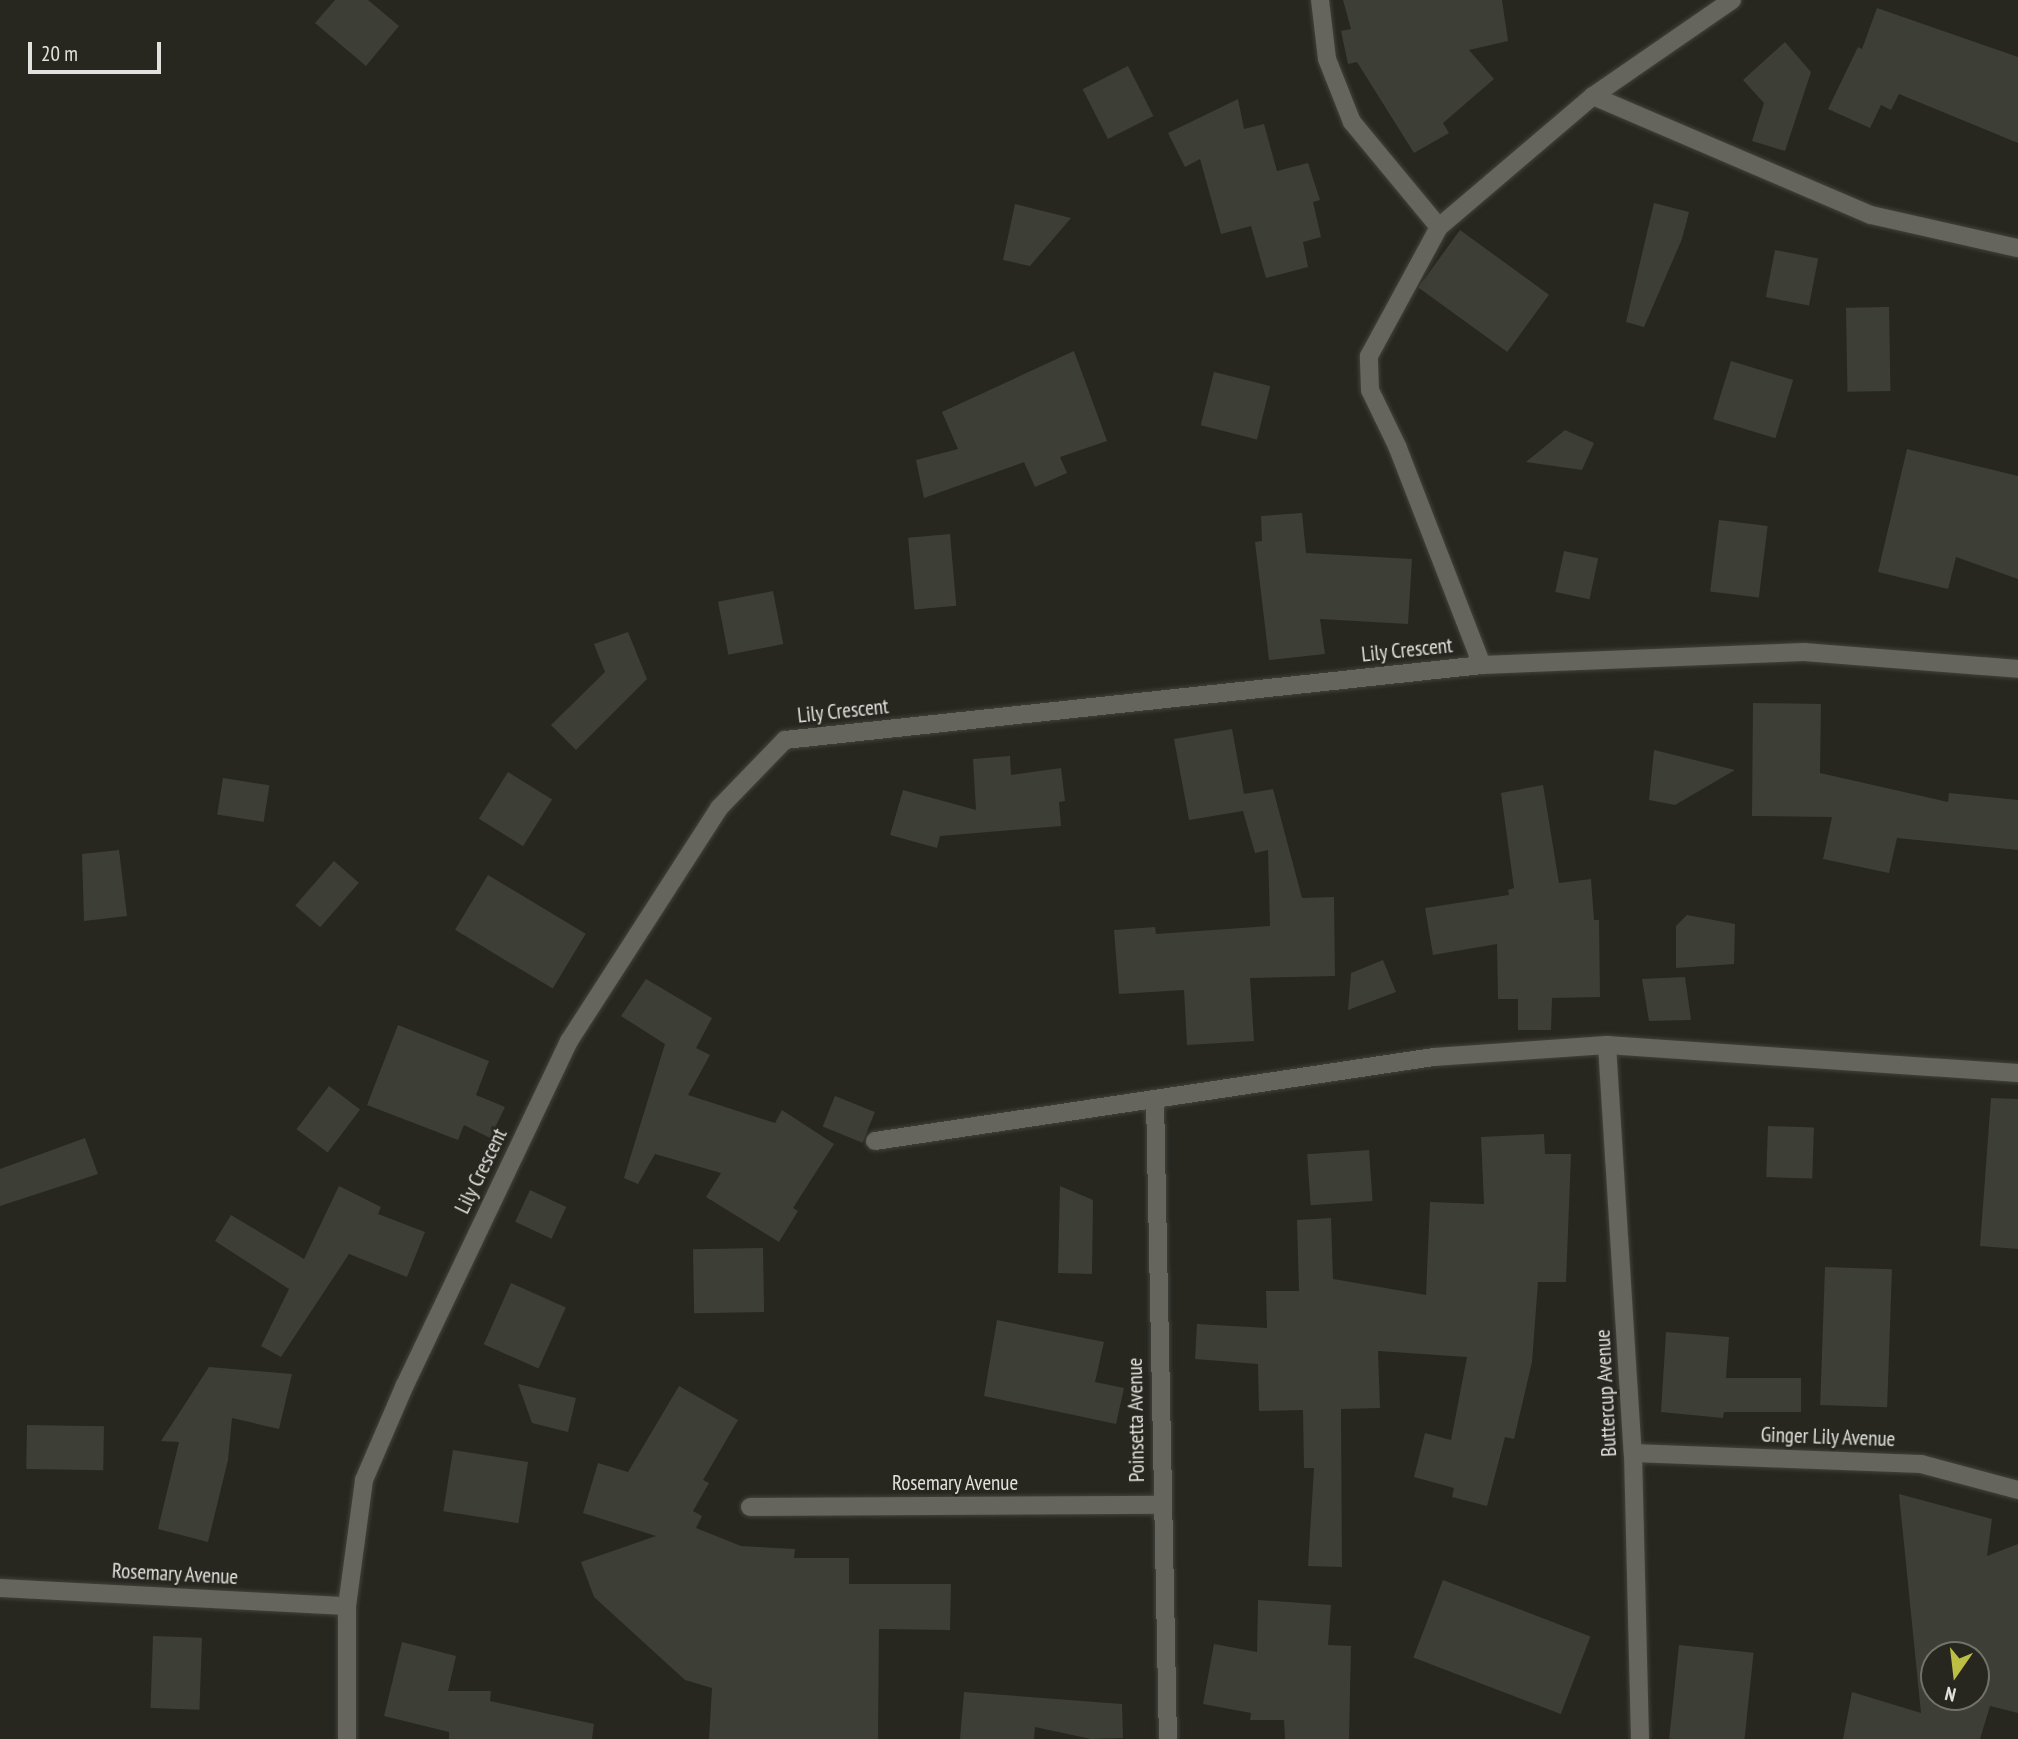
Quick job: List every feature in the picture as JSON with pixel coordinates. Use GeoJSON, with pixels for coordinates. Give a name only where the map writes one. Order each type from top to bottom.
{"type":"FeatureCollection","features":[{"type":"Feature","properties":{"kind":"street"},"geometry":{"type":"LineString","coordinates":[[1320,0],[1327,59],[1352,122],[1439,227]]}},
{"type":"Feature","properties":{"kind":"street"},"geometry":{"type":"LineString","coordinates":[[1482,665],[1398,448],[1370,390],[1369,356],[1439,227],[1593,96],[1732,0]]}},
{"type":"Feature","properties":{"kind":"street"},"geometry":{"type":"LineString","coordinates":[[1593,96],[1871,215],[2018,248]]}},
{"type":"Feature","properties":{"kind":"street","name":"Lily Crescent"},"geometry":{"type":"LineString","coordinates":[[347,1739],[347,1605],[365,1480],[405,1385],[569,1041],[719,808],[785,740],[1482,665],[1804,652],[2018,669]]}},
{"type":"Feature","properties":{"kind":"street"},"geometry":{"type":"LineString","coordinates":[[875,1141],[1434,1057],[1607,1045],[2018,1073]]}},
{"type":"Feature","properties":{"kind":"street","name":"Buttercup Avenue"},"geometry":{"type":"LineString","coordinates":[[1607,1045],[1633,1453],[1640,1739]]}},
{"type":"Feature","properties":{"kind":"street","name":"Poinsetta Avenue"},"geometry":{"type":"LineString","coordinates":[[1155,1099],[1160,1505],[1168,1739]]}},
{"type":"Feature","properties":{"kind":"street","name":"Ginger Lily Avenue"},"geometry":{"type":"LineString","coordinates":[[1633,1453],[1922,1464],[2018,1490]]}},
{"type":"Feature","properties":{"kind":"street","name":"Rosemary Avenue"},"geometry":{"type":"LineString","coordinates":[[750,1507],[1160,1505]]}},
{"type":"Feature","properties":{"kind":"street","name":"Rosemary Avenue"},"geometry":{"type":"LineString","coordinates":[[0,1588],[347,1605]]}},
{"type":"Feature","properties":{"kind":"building"},"geometry":{"type":"Polygon","coordinates":[[[335,0],[368,0],[399,26],[366,66],[315,23],[335,0]]]}},
{"type":"Feature","properties":{"kind":"building"},"geometry":{"type":"Polygon","coordinates":[[[1343,0],[1502,0],[1508,41],[1469,50],[1494,79],[1443,123],[1449,133],[1414,153],[1357,62],[1348,64],[1341,31],[1351,29],[1343,0]]]}},
{"type":"Feature","properties":{"kind":"building"},"geometry":{"type":"Polygon","coordinates":[[[1877,8],[2018,57],[2018,143],[1899,94],[1891,110],[1881,105],[1870,128],[1828,109],[1858,47],[1862,49],[1877,8]]]}},
{"type":"Feature","properties":{"kind":"building"},"geometry":{"type":"Polygon","coordinates":[[[1785,42],[1811,72],[1785,151],[1752,141],[1764,103],[1743,80],[1785,42]]]}},
{"type":"Feature","properties":{"kind":"building"},"geometry":{"type":"Polygon","coordinates":[[[1128,66],[1153,116],[1108,139],[1083,89],[1128,66]]]}},
{"type":"Feature","properties":{"kind":"building"},"geometry":{"type":"Polygon","coordinates":[[[1238,99],[1244,129],[1264,124],[1277,171],[1308,163],[1320,200],[1313,202],[1321,237],[1303,242],[1308,267],[1266,278],[1251,226],[1221,234],[1200,159],[1185,167],[1168,133],[1238,99]]]}},
{"type":"Feature","properties":{"kind":"building"},"geometry":{"type":"Polygon","coordinates":[[[1654,203],[1689,212],[1682,239],[1644,327],[1626,322],[1654,203]]]}},
{"type":"Feature","properties":{"kind":"building"},"geometry":{"type":"Polygon","coordinates":[[[1015,204],[1071,218],[1030,266],[1003,260],[1015,204]]]}},
{"type":"Feature","properties":{"kind":"building"},"geometry":{"type":"Polygon","coordinates":[[[1460,230],[1549,295],[1507,352],[1418,287],[1460,230]]]}},
{"type":"Feature","properties":{"kind":"building"},"geometry":{"type":"Polygon","coordinates":[[[1775,250],[1818,258],[1809,306],[1766,297],[1775,250]]]}},
{"type":"Feature","properties":{"kind":"building"},"geometry":{"type":"Polygon","coordinates":[[[1889,307],[1890,391],[1847,392],[1846,308],[1889,307]]]}},
{"type":"Feature","properties":{"kind":"building"},"geometry":{"type":"Polygon","coordinates":[[[1074,351],[1107,441],[1060,457],[1067,473],[1035,487],[1024,462],[924,498],[916,460],[958,449],[942,412],[1074,351]]]}},
{"type":"Feature","properties":{"kind":"building"},"geometry":{"type":"Polygon","coordinates":[[[1731,361],[1793,380],[1775,438],[1713,419],[1731,361]]]}},
{"type":"Feature","properties":{"kind":"building"},"geometry":{"type":"Polygon","coordinates":[[[1214,372],[1270,386],[1257,439],[1201,425],[1214,372]]]}},
{"type":"Feature","properties":{"kind":"building"},"geometry":{"type":"Polygon","coordinates":[[[1565,430],[1594,443],[1582,470],[1526,462],[1565,430]]]}},
{"type":"Feature","properties":{"kind":"building"},"geometry":{"type":"Polygon","coordinates":[[[1907,449],[2018,476],[2018,579],[1956,557],[1948,589],[1878,572],[1907,449]]]}},
{"type":"Feature","properties":{"kind":"building"},"geometry":{"type":"Polygon","coordinates":[[[1302,513],[1306,553],[1412,559],[1408,624],[1320,619],[1325,654],[1269,660],[1255,542],[1262,541],[1261,516],[1302,513]]]}},
{"type":"Feature","properties":{"kind":"building"},"geometry":{"type":"Polygon","coordinates":[[[1719,520],[1768,526],[1759,597],[1710,591],[1719,520]]]}},
{"type":"Feature","properties":{"kind":"building"},"geometry":{"type":"Polygon","coordinates":[[[950,534],[956,606],[914,609],[908,538],[950,534]]]}},
{"type":"Feature","properties":{"kind":"building"},"geometry":{"type":"Polygon","coordinates":[[[1564,551],[1598,558],[1590,599],[1555,592],[1564,551]]]}},
{"type":"Feature","properties":{"kind":"building"},"geometry":{"type":"Polygon","coordinates":[[[773,591],[783,644],[728,655],[718,602],[773,591]]]}},
{"type":"Feature","properties":{"kind":"building"},"geometry":{"type":"Polygon","coordinates":[[[628,632],[647,679],[576,750],[551,725],[605,672],[594,644],[628,632]]]}},
{"type":"Feature","properties":{"kind":"building"},"geometry":{"type":"Polygon","coordinates":[[[1753,703],[1821,704],[1820,773],[1948,802],[1949,793],[2018,800],[2018,850],[1897,838],[1889,873],[1823,859],[1832,817],[1752,816],[1753,703]]]}},
{"type":"Feature","properties":{"kind":"building"},"geometry":{"type":"Polygon","coordinates":[[[1232,729],[1244,794],[1273,789],[1302,898],[1334,897],[1335,976],[1250,978],[1254,1041],[1187,1045],[1184,990],[1119,994],[1114,930],[1155,927],[1156,934],[1270,926],[1268,850],[1255,853],[1243,811],[1189,820],[1174,739],[1232,729]]]}},
{"type":"Feature","properties":{"kind":"building"},"geometry":{"type":"Polygon","coordinates":[[[1654,750],[1735,770],[1675,805],[1649,800],[1654,750]]]}},
{"type":"Feature","properties":{"kind":"building"},"geometry":{"type":"Polygon","coordinates":[[[1010,756],[1011,775],[1061,768],[1065,801],[1059,802],[1061,826],[940,836],[937,848],[890,835],[903,790],[976,810],[973,759],[1010,756]]]}},
{"type":"Feature","properties":{"kind":"building"},"geometry":{"type":"Polygon","coordinates":[[[508,772],[552,800],[523,846],[479,819],[508,772]]]}},
{"type":"Feature","properties":{"kind":"building"},"geometry":{"type":"Polygon","coordinates":[[[223,778],[269,785],[264,822],[217,815],[223,778]]]}},
{"type":"Feature","properties":{"kind":"building"},"geometry":{"type":"Polygon","coordinates":[[[1543,785],[1559,883],[1591,879],[1594,920],[1599,920],[1600,997],[1552,998],[1551,1030],[1518,1030],[1518,999],[1498,999],[1497,944],[1433,955],[1425,908],[1509,895],[1508,890],[1514,888],[1501,793],[1543,785]]]}},
{"type":"Feature","properties":{"kind":"building"},"geometry":{"type":"Polygon","coordinates":[[[119,850],[127,916],[84,921],[82,854],[119,850]]]}},
{"type":"Feature","properties":{"kind":"building"},"geometry":{"type":"Polygon","coordinates":[[[334,861],[359,883],[320,927],[295,906],[334,861]]]}},
{"type":"Feature","properties":{"kind":"building"},"geometry":{"type":"Polygon","coordinates":[[[488,875],[586,934],[553,989],[455,930],[488,875]]]}},
{"type":"Feature","properties":{"kind":"building"},"geometry":{"type":"Polygon","coordinates":[[[1687,915],[1735,924],[1734,964],[1676,968],[1676,926],[1687,915]]]}},
{"type":"Feature","properties":{"kind":"building"},"geometry":{"type":"Polygon","coordinates":[[[1383,960],[1396,992],[1348,1010],[1351,973],[1383,960]]]}},
{"type":"Feature","properties":{"kind":"building"},"geometry":{"type":"Polygon","coordinates":[[[1685,977],[1691,1020],[1649,1021],[1642,979],[1685,977]]]}},
{"type":"Feature","properties":{"kind":"building"},"geometry":{"type":"Polygon","coordinates":[[[646,979],[712,1018],[696,1048],[710,1055],[688,1095],[775,1123],[782,1110],[834,1144],[793,1208],[798,1211],[779,1242],[706,1197],[721,1173],[655,1154],[638,1184],[624,1178],[665,1044],[621,1016],[646,979]]]}},
{"type":"Feature","properties":{"kind":"building"},"geometry":{"type":"Polygon","coordinates":[[[398,1025],[489,1061],[476,1095],[505,1107],[490,1138],[464,1125],[458,1140],[367,1105],[398,1025]]]}},
{"type":"Feature","properties":{"kind":"building"},"geometry":{"type":"Polygon","coordinates":[[[329,1086],[360,1109],[328,1153],[297,1129],[329,1086]]]}},
{"type":"Feature","properties":{"kind":"building"},"geometry":{"type":"Polygon","coordinates":[[[835,1096],[875,1112],[863,1143],[823,1127],[835,1096]]]}},
{"type":"Feature","properties":{"kind":"building"},"geometry":{"type":"Polygon","coordinates":[[[1991,1098],[2018,1099],[2018,1249],[1980,1246],[1991,1098]]]}},
{"type":"Feature","properties":{"kind":"building"},"geometry":{"type":"Polygon","coordinates":[[[1768,1126],[1814,1128],[1812,1179],[1766,1177],[1768,1126]]]}},
{"type":"Feature","properties":{"kind":"building"},"geometry":{"type":"Polygon","coordinates":[[[1544,1134],[1545,1154],[1571,1154],[1566,1282],[1538,1282],[1532,1362],[1514,1439],[1505,1437],[1487,1506],[1452,1497],[1454,1488],[1414,1477],[1425,1433],[1451,1440],[1467,1357],[1378,1351],[1380,1408],[1341,1409],[1342,1567],[1308,1566],[1314,1468],[1304,1468],[1303,1410],[1259,1411],[1258,1364],[1195,1359],[1197,1324],[1267,1328],[1266,1291],[1299,1291],[1297,1220],[1331,1218],[1333,1279],[1426,1295],[1430,1202],[1484,1204],[1481,1137],[1544,1134]]]}},
{"type":"Feature","properties":{"kind":"building"},"geometry":{"type":"Polygon","coordinates":[[[85,1138],[98,1174],[0,1206],[0,1169],[85,1138]]]}},
{"type":"Feature","properties":{"kind":"building"},"geometry":{"type":"Polygon","coordinates":[[[1369,1150],[1373,1201],[1311,1205],[1307,1154],[1369,1150]]]}},
{"type":"Feature","properties":{"kind":"building"},"geometry":{"type":"Polygon","coordinates":[[[339,1186],[381,1207],[378,1214],[425,1232],[407,1277],[349,1254],[281,1357],[261,1346],[289,1289],[215,1241],[231,1215],[304,1259],[339,1186]]]}},
{"type":"Feature","properties":{"kind":"building"},"geometry":{"type":"Polygon","coordinates":[[[1060,1186],[1093,1200],[1092,1274],[1058,1273],[1060,1186]]]}},
{"type":"Feature","properties":{"kind":"building"},"geometry":{"type":"Polygon","coordinates":[[[530,1190],[566,1207],[551,1239],[515,1222],[530,1190]]]}},
{"type":"Feature","properties":{"kind":"building"},"geometry":{"type":"Polygon","coordinates":[[[763,1248],[764,1312],[694,1313],[693,1249],[763,1248]]]}},
{"type":"Feature","properties":{"kind":"building"},"geometry":{"type":"Polygon","coordinates":[[[1825,1267],[1892,1269],[1887,1407],[1820,1405],[1825,1267]]]}},
{"type":"Feature","properties":{"kind":"building"},"geometry":{"type":"Polygon","coordinates":[[[511,1283],[566,1307],[539,1369],[484,1344],[511,1283]]]}},
{"type":"Feature","properties":{"kind":"building"},"geometry":{"type":"Polygon","coordinates":[[[997,1320],[1104,1342],[1095,1382],[1124,1388],[1116,1424],[984,1396],[997,1320]]]}},
{"type":"Feature","properties":{"kind":"building"},"geometry":{"type":"Polygon","coordinates":[[[1666,1332],[1729,1337],[1726,1378],[1801,1378],[1801,1412],[1724,1412],[1723,1418],[1661,1412],[1666,1332]]]}},
{"type":"Feature","properties":{"kind":"building"},"geometry":{"type":"Polygon","coordinates":[[[209,1367],[292,1374],[279,1429],[232,1418],[228,1460],[208,1542],[158,1529],[179,1442],[161,1441],[209,1367]]]}},
{"type":"Feature","properties":{"kind":"building"},"geometry":{"type":"Polygon","coordinates":[[[518,1384],[576,1398],[568,1432],[532,1423],[518,1384]]]}},
{"type":"Feature","properties":{"kind":"building"},"geometry":{"type":"Polygon","coordinates":[[[679,1386],[738,1420],[703,1480],[709,1483],[693,1511],[702,1516],[696,1528],[741,1546],[795,1549],[794,1558],[849,1558],[849,1584],[951,1584],[950,1630],[879,1629],[878,1739],[709,1739],[712,1688],[685,1680],[594,1597],[581,1562],[656,1536],[583,1513],[598,1463],[628,1472],[679,1386]]]}},
{"type":"Feature","properties":{"kind":"building"},"geometry":{"type":"Polygon","coordinates":[[[27,1425],[104,1426],[103,1470],[26,1469],[27,1425]]]}},
{"type":"Feature","properties":{"kind":"building"},"geometry":{"type":"Polygon","coordinates":[[[453,1450],[528,1462],[518,1523],[443,1511],[453,1450]]]}},
{"type":"Feature","properties":{"kind":"building"},"geometry":{"type":"Polygon","coordinates":[[[1899,1494],[1992,1519],[1987,1556],[2018,1544],[2018,1713],[1990,1706],[1990,1641],[1920,1641],[1920,1703],[1899,1494]]]}},
{"type":"Feature","properties":{"kind":"building"},"geometry":{"type":"Polygon","coordinates":[[[1443,1580],[1591,1637],[1561,1714],[1413,1657],[1443,1580]]]}},
{"type":"Feature","properties":{"kind":"building"},"geometry":{"type":"Polygon","coordinates":[[[1258,1600],[1331,1605],[1328,1645],[1351,1646],[1349,1739],[1285,1739],[1284,1720],[1250,1720],[1251,1713],[1203,1704],[1214,1644],[1257,1652],[1258,1600]]]}},
{"type":"Feature","properties":{"kind":"building"},"geometry":{"type":"Polygon","coordinates":[[[153,1636],[202,1638],[199,1710],[150,1708],[153,1636]]]}},
{"type":"Feature","properties":{"kind":"building"},"geometry":{"type":"Polygon","coordinates":[[[402,1642],[456,1656],[448,1691],[491,1691],[490,1701],[594,1724],[592,1739],[449,1739],[449,1732],[384,1716],[402,1642]]]}},
{"type":"Feature","properties":{"kind":"building"},"geometry":{"type":"Polygon","coordinates":[[[1679,1645],[1754,1653],[1745,1739],[1669,1738],[1679,1645]]]}},
{"type":"Feature","properties":{"kind":"building"},"geometry":{"type":"Polygon","coordinates":[[[964,1692],[1122,1704],[1123,1738],[1091,1739],[1035,1727],[1034,1739],[960,1739],[964,1692]]]}},
{"type":"Feature","properties":{"kind":"building"},"geometry":{"type":"Polygon","coordinates":[[[1852,1692],[1921,1713],[1988,1711],[1980,1739],[1843,1739],[1852,1692]]]}}]}
